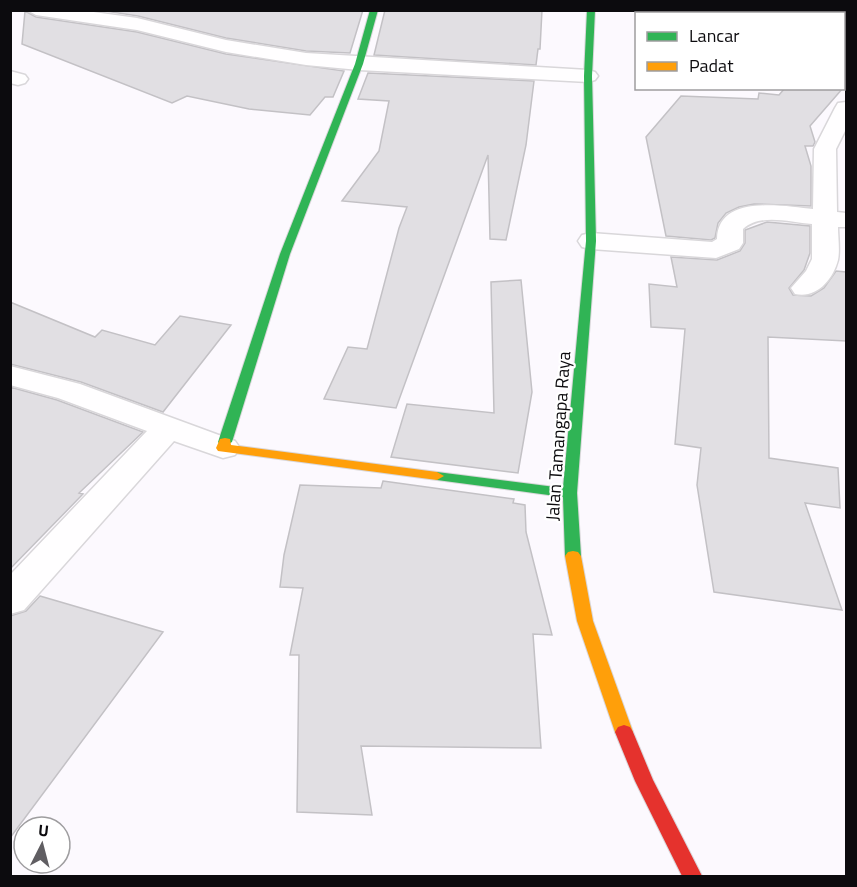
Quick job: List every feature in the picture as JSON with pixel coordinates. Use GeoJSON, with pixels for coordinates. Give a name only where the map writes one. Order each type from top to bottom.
{"type":"FeatureCollection","features":[{"type":"Feature","properties":{"kind":"main road"},"geometry":{"type":"LineString","coordinates":[[374,10],[358,64],[285,254],[223,448],[570,493]]}},
{"type":"Feature","properties":{"kind":"main road","name":"Jalan Tamangapa Raya"},"geometry":{"type":"LineString","coordinates":[[591,10],[588,76],[591,241],[570,493],[571,545],[585,621],[644,781],[692,876]]}},
{"type":"Feature","properties":{"kind":"street"},"geometry":{"type":"LineString","coordinates":[[36,10],[137,24],[267,54],[358,64],[588,76]]}},
{"type":"Feature","properties":{"kind":"street"},"geometry":{"type":"LineString","coordinates":[[805,288],[818,274],[825,259],[836,220],[825,149],[846,108]]}},
{"type":"Feature","properties":{"kind":"street"},"geometry":{"type":"LineString","coordinates":[[591,241],[716,250],[730,243],[730,227],[742,217],[762,212],[836,220]]}},
{"type":"Feature","properties":{"kind":"street"},"geometry":{"type":"LineString","coordinates":[[10,375],[69,391],[223,448]]}},
{"type":"Feature","properties":{"kind":"street"},"geometry":{"type":"LineString","coordinates":[[10,600],[168,428]]}},
{"type":"Feature","properties":{"kind":"building"},"geometry":{"type":"Polygon","coordinates":[[[99,10],[363,10],[350,53],[306,51],[226,38],[138,16],[99,10]]]}},
{"type":"Feature","properties":{"kind":"building"},"geometry":{"type":"Polygon","coordinates":[[[385,10],[542,10],[540,49],[538,49],[536,65],[374,55],[385,10]]]}},
{"type":"Feature","properties":{"kind":"building"},"geometry":{"type":"Polygon","coordinates":[[[25,11],[36,17],[137,32],[226,54],[344,71],[333,97],[325,97],[310,115],[249,109],[187,96],[172,103],[22,44],[25,11]]]}},
{"type":"Feature","properties":{"kind":"building"},"geometry":{"type":"Polygon","coordinates":[[[368,73],[534,81],[526,145],[506,240],[490,239],[488,155],[396,408],[324,399],[348,347],[367,349],[399,228],[407,207],[342,201],[379,151],[389,101],[358,99],[368,73]]]}},
{"type":"Feature","properties":{"kind":"building"},"geometry":{"type":"Polygon","coordinates":[[[783,90],[841,90],[810,126],[815,142],[813,146],[805,146],[811,166],[811,206],[754,204],[739,207],[726,213],[718,223],[715,238],[711,240],[666,236],[646,137],[681,96],[758,99],[759,93],[779,95],[783,90]]]}},
{"type":"Feature","properties":{"kind":"building"},"geometry":{"type":"Polygon","coordinates":[[[767,222],[810,226],[810,253],[804,270],[789,288],[793,295],[811,296],[824,288],[836,271],[846,272],[846,341],[768,337],[769,458],[838,468],[840,508],[805,503],[842,610],[714,592],[697,485],[701,448],[675,444],[685,329],[651,327],[649,284],[677,287],[671,257],[717,260],[740,251],[745,243],[745,230],[767,222]]]}},
{"type":"Feature","properties":{"kind":"building"},"geometry":{"type":"Polygon","coordinates":[[[521,280],[532,392],[518,473],[391,457],[407,404],[494,413],[491,282],[521,280]]]}},
{"type":"Feature","properties":{"kind":"building"},"geometry":{"type":"Polygon","coordinates":[[[10,302],[95,337],[102,330],[155,345],[180,316],[231,325],[163,412],[81,382],[10,364],[10,302]]]}},
{"type":"Feature","properties":{"kind":"building"},"geometry":{"type":"Polygon","coordinates":[[[10,387],[57,400],[143,432],[79,493],[83,494],[10,569],[10,387]]]}},
{"type":"Feature","properties":{"kind":"building"},"geometry":{"type":"Polygon","coordinates":[[[383,481],[514,499],[513,503],[525,505],[526,532],[552,635],[533,634],[541,748],[361,746],[372,815],[297,812],[299,655],[290,655],[303,588],[280,587],[284,555],[300,485],[381,488],[383,481]]]}},
{"type":"Feature","properties":{"kind":"building"},"geometry":{"type":"Polygon","coordinates":[[[40,596],[163,632],[27,815],[12,815],[10,838],[10,616],[26,611],[40,596]]]}},
{"type":"Feature","properties":{"kind":"traffic: fast"},"geometry":{"type":"LineString","coordinates":[[225,442],[285,254],[359,64],[374,10]]}},
{"type":"Feature","properties":{"kind":"traffic: fast"},"geometry":{"type":"LineString","coordinates":[[573,556],[570,493],[591,241],[588,76],[591,10]]}},
{"type":"Feature","properties":{"kind":"traffic: fast"},"geometry":{"type":"LineString","coordinates":[[437,476],[570,493]]}},
{"type":"Feature","properties":{"kind":"traffic: slow"},"geometry":{"type":"LineString","coordinates":[[225,442],[223,448],[437,476]]}},
{"type":"Feature","properties":{"kind":"traffic: slow"},"geometry":{"type":"LineString","coordinates":[[573,556],[585,621],[624,732]]}},
{"type":"Feature","properties":{"kind":"traffic: jam"},"geometry":{"type":"LineString","coordinates":[[624,732],[644,781],[692,876]]}}]}
